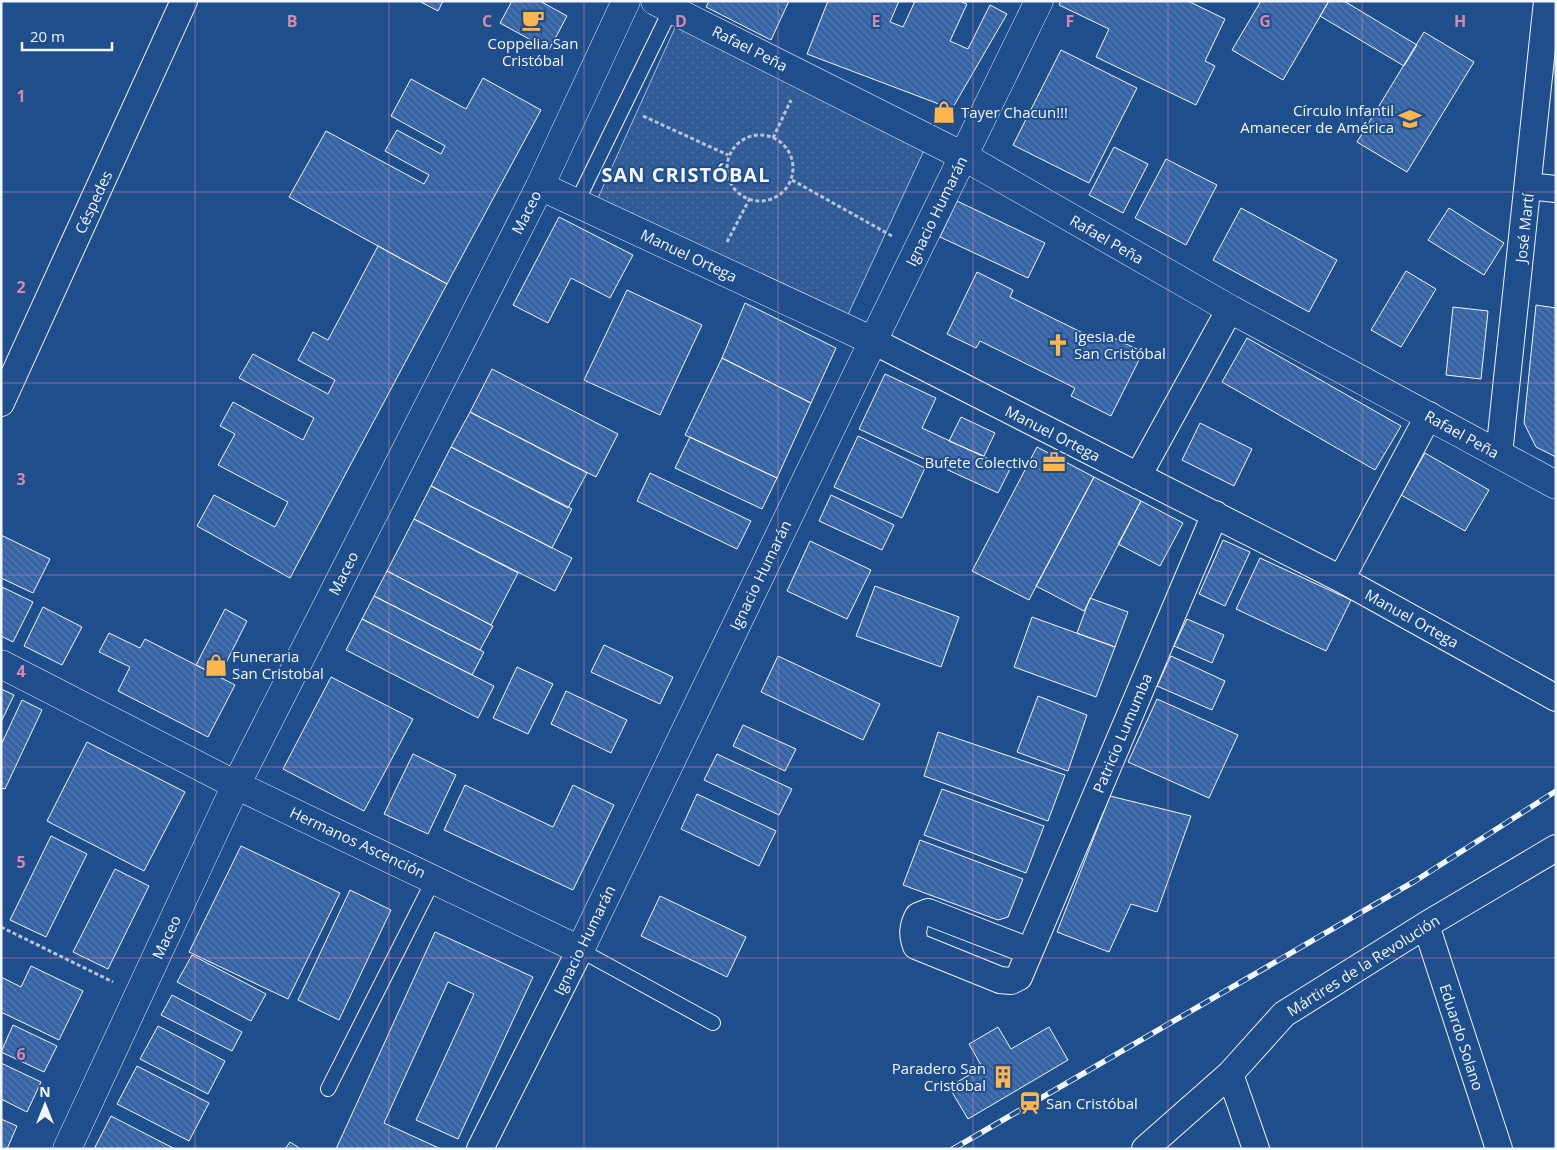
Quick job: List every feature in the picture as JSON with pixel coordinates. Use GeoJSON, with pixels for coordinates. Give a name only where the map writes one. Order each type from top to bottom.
{"type":"FeatureCollection","features":[{"type":"Feature","properties":{"kind":"street","name":"Céspedes"},"geometry":{"type":"LineString","coordinates":[[1,403],[184,1]]}},
{"type":"Feature","properties":{"kind":"street","name":"Maceo"},"geometry":{"type":"LineString","coordinates":[[67,1149],[236,785],[540,186],[626,1]]}},
{"type":"Feature","properties":{"kind":"street","name":"Ignacio Humarán"},"geometry":{"type":"LineString","coordinates":[[480,1149],[580,950],[1039,1]]}},
{"type":"Feature","properties":{"kind":"street","name":"José Martí"},"geometry":{"type":"LineString","coordinates":[[1498,454],[1547,1]]}},
{"type":"Feature","properties":{"kind":"street","name":"Rafael Peña"},"geometry":{"type":"LineString","coordinates":[[667,4],[963,156],[1230,309],[1556,485]]}},
{"type":"Feature","properties":{"kind":"street","name":"Manuel Ortega"},"geometry":{"type":"LineString","coordinates":[[540,186],[873,341],[1341,579],[1556,698]]}},
{"type":"Feature","properties":{"kind":"street"},"geometry":{"type":"LineString","coordinates":[[1528,186],[1556,189]]}},
{"type":"Feature","properties":{"kind":"street"},"geometry":{"type":"LineString","coordinates":[[1138,476],[1230,309]]}},
{"type":"Feature","properties":{"kind":"street"},"geometry":{"type":"LineString","coordinates":[[1341,579],[1429,415]]}},
{"type":"Feature","properties":{"kind":"street","name":"Patricio Lumumba"},"geometry":{"type":"LineString","coordinates":[[1029,951],[1215,514]]}},
{"type":"Feature","properties":{"kind":"street","name":"Hermanos Ascención"},"geometry":{"type":"LineString","coordinates":[[1,664],[236,785],[434,878],[580,950]]}},
{"type":"Feature","properties":{"kind":"street","name":"Mártires de la Revolución"},"geometry":{"type":"LineString","coordinates":[[1145,1149],[1230,1074],[1284,1014],[1426,924],[1556,848]]}},
{"type":"Feature","properties":{"kind":"street","name":"Eduardo Solano"},"geometry":{"type":"LineString","coordinates":[[1426,924],[1499,1149]]}},
{"type":"Feature","properties":{"kind":"street"},"geometry":{"type":"LineString","coordinates":[[1230,1074],[1256,1149]]}},
{"type":"Feature","properties":{"kind":"lane"},"geometry":{"type":"LineString","coordinates":[[577,202],[623,106],[667,4]]}},
{"type":"Feature","properties":{"kind":"lane"},"geometry":{"type":"LineString","coordinates":[[328,1089],[434,878]]}},
{"type":"Feature","properties":{"kind":"lane","name":"Hermanos Ascención"},"geometry":{"type":"LineString","coordinates":[[580,950],[713,1022]]}},
{"type":"Feature","properties":{"kind":"path"},"geometry":{"type":"LineString","coordinates":[[774,138],[803,75]]}},
{"type":"Feature","properties":{"kind":"path"},"geometry":{"type":"LineString","coordinates":[[623,106],[728,155]]}},
{"type":"Feature","properties":{"kind":"path"},"geometry":{"type":"LineString","coordinates":[[762,134],[774,138],[782,142],[793,159],[792,180],[778,196],[758,202],[739,194],[727,176],[728,155],[742,139],[762,134]]}},
{"type":"Feature","properties":{"kind":"path"},"geometry":{"type":"LineString","coordinates":[[792,180],[917,250]]}},
{"type":"Feature","properties":{"kind":"path"},"geometry":{"type":"LineString","coordinates":[[714,267],[750,198]]}},
{"type":"Feature","properties":{"kind":"path"},"geometry":{"type":"LineString","coordinates":[[1,927],[139,995]]}},
{"type":"Feature","properties":{"kind":"shaded area"},"geometry":{"type":"Polygon","coordinates":[[[678,21],[926,146],[845,321],[597,200],[678,21]]]}},
{"type":"Feature","properties":{"kind":"building"},"geometry":{"type":"Polygon","coordinates":[[[419,1],[443,1],[438,11],[419,1]]]}},
{"type":"Feature","properties":{"kind":"building"},"geometry":{"type":"Polygon","coordinates":[[[512,1],[540,1],[567,16],[549,50],[500,23],[512,1]]]}},
{"type":"Feature","properties":{"kind":"building"},"geometry":{"type":"Polygon","coordinates":[[[709,1],[789,1],[771,40],[706,7],[709,1]]]}},
{"type":"Feature","properties":{"kind":"building"},"geometry":{"type":"Polygon","coordinates":[[[828,1],[899,1],[890,22],[903,27],[915,1],[960,1],[967,4],[950,41],[968,49],[990,5],[1007,14],[952,109],[807,54],[828,1]]]}},
{"type":"Feature","properties":{"kind":"building"},"geometry":{"type":"Polygon","coordinates":[[[1061,1],[1188,1],[1225,19],[1205,61],[1215,66],[1196,105],[1096,57],[1109,29],[1059,5],[1061,1]]]}},
{"type":"Feature","properties":{"kind":"building"},"geometry":{"type":"Polygon","coordinates":[[[1261,1],[1329,1],[1283,80],[1232,50],[1261,1]]]}},
{"type":"Feature","properties":{"kind":"building"},"geometry":{"type":"Polygon","coordinates":[[[1329,1],[1344,1],[1417,45],[1404,66],[1320,16],[1329,1]]]}},
{"type":"Feature","properties":{"kind":"building"},"geometry":{"type":"Polygon","coordinates":[[[1424,32],[1474,62],[1407,172],[1357,142],[1424,32]]]}},
{"type":"Feature","properties":{"kind":"building"},"geometry":{"type":"Polygon","coordinates":[[[1061,50],[1137,88],[1089,183],[1013,145],[1061,50]]]}},
{"type":"Feature","properties":{"kind":"building"},"geometry":{"type":"Polygon","coordinates":[[[483,78],[541,110],[447,284],[289,197],[326,131],[424,184],[429,175],[385,151],[397,130],[441,154],[445,146],[391,116],[411,79],[466,109],[483,78]]]}},
{"type":"Feature","properties":{"kind":"building"},"geometry":{"type":"Polygon","coordinates":[[[1114,147],[1148,164],[1123,213],[1089,195],[1114,147]]]}},
{"type":"Feature","properties":{"kind":"building"},"geometry":{"type":"Polygon","coordinates":[[[1166,159],[1217,185],[1186,245],[1135,218],[1166,159]]]}},
{"type":"Feature","properties":{"kind":"building"},"geometry":{"type":"Polygon","coordinates":[[[957,201],[1045,243],[1028,278],[940,237],[957,201]]]}},
{"type":"Feature","properties":{"kind":"building"},"geometry":{"type":"Polygon","coordinates":[[[1241,208],[1337,260],[1309,312],[1213,260],[1241,208]]]}},
{"type":"Feature","properties":{"kind":"building"},"geometry":{"type":"Polygon","coordinates":[[[1449,208],[1504,243],[1484,275],[1428,240],[1449,208]]]}},
{"type":"Feature","properties":{"kind":"building"},"geometry":{"type":"Polygon","coordinates":[[[559,217],[633,255],[610,298],[571,278],[548,323],[513,305],[559,217]]]}},
{"type":"Feature","properties":{"kind":"building"},"geometry":{"type":"Polygon","coordinates":[[[378,246],[447,284],[290,578],[197,526],[214,495],[275,527],[288,502],[218,465],[235,434],[220,426],[233,402],[303,440],[314,418],[239,378],[253,354],[328,394],[335,380],[298,360],[313,332],[328,340],[378,246]]]}},
{"type":"Feature","properties":{"kind":"building"},"geometry":{"type":"Polygon","coordinates":[[[1406,271],[1436,289],[1401,347],[1371,330],[1406,271]]]}},
{"type":"Feature","properties":{"kind":"building","name":"Igesia de San Cristóbal"},"geometry":{"type":"Polygon","coordinates":[[[977,272],[1013,290],[1010,297],[1097,340],[1101,332],[1143,352],[1111,416],[1071,396],[1075,388],[980,341],[976,348],[947,334],[977,272]]]}},
{"type":"Feature","properties":{"kind":"building"},"geometry":{"type":"Polygon","coordinates":[[[627,290],[702,325],[660,415],[584,380],[627,290]]]}},
{"type":"Feature","properties":{"kind":"building"},"geometry":{"type":"Polygon","coordinates":[[[745,303],[836,348],[811,403],[722,358],[745,303]]]}},
{"type":"Feature","properties":{"kind":"building"},"geometry":{"type":"Polygon","coordinates":[[[1536,305],[1556,308],[1556,457],[1536,447],[1524,423],[1536,305]]]}},
{"type":"Feature","properties":{"kind":"building"},"geometry":{"type":"Polygon","coordinates":[[[1453,307],[1488,311],[1481,379],[1446,375],[1453,307]]]}},
{"type":"Feature","properties":{"kind":"building"},"geometry":{"type":"Polygon","coordinates":[[[1247,338],[1401,426],[1375,470],[1222,382],[1247,338]]]}},
{"type":"Feature","properties":{"kind":"building"},"geometry":{"type":"Polygon","coordinates":[[[722,358],[811,403],[777,478],[685,435],[722,358]]]}},
{"type":"Feature","properties":{"kind":"building"},"geometry":{"type":"Polygon","coordinates":[[[492,369],[618,434],[596,477],[470,412],[492,369]]]}},
{"type":"Feature","properties":{"kind":"building"},"geometry":{"type":"Polygon","coordinates":[[[885,374],[936,398],[922,428],[1010,469],[998,493],[859,429],[885,374]]]}},
{"type":"Feature","properties":{"kind":"building"},"geometry":{"type":"Polygon","coordinates":[[[470,412],[587,473],[568,508],[451,447],[470,412]]]}},
{"type":"Feature","properties":{"kind":"building"},"geometry":{"type":"Polygon","coordinates":[[[961,417],[995,433],[984,456],[949,441],[961,417]]]}},
{"type":"Feature","properties":{"kind":"building"},"geometry":{"type":"Polygon","coordinates":[[[1200,423],[1252,449],[1234,486],[1182,460],[1200,423]]]}},
{"type":"Feature","properties":{"kind":"building"},"geometry":{"type":"Polygon","coordinates":[[[858,436],[925,468],[902,518],[834,487],[858,436]]]}},
{"type":"Feature","properties":{"kind":"building"},"geometry":{"type":"Polygon","coordinates":[[[690,437],[777,478],[762,509],[675,468],[690,437]]]}},
{"type":"Feature","properties":{"kind":"building"},"geometry":{"type":"Polygon","coordinates":[[[451,447],[572,509],[552,548],[431,486],[451,447]]]}},
{"type":"Feature","properties":{"kind":"building"},"geometry":{"type":"Polygon","coordinates":[[[1037,447],[1094,477],[1029,600],[972,571],[1037,447]]]}},
{"type":"Feature","properties":{"kind":"building"},"geometry":{"type":"Polygon","coordinates":[[[1425,453],[1489,490],[1465,531],[1401,495],[1425,453]]]}},
{"type":"Feature","properties":{"kind":"building"},"geometry":{"type":"Polygon","coordinates":[[[650,473],[751,521],[737,549],[637,501],[650,473]]]}},
{"type":"Feature","properties":{"kind":"building"},"geometry":{"type":"Polygon","coordinates":[[[1094,477],[1141,501],[1084,611],[1036,586],[1094,477]]]}},
{"type":"Feature","properties":{"kind":"building"},"geometry":{"type":"Polygon","coordinates":[[[431,486],[572,558],[555,591],[414,519],[431,486]]]}},
{"type":"Feature","properties":{"kind":"building"},"geometry":{"type":"Polygon","coordinates":[[[831,495],[894,525],[882,550],[819,521],[831,495]]]}},
{"type":"Feature","properties":{"kind":"building"},"geometry":{"type":"Polygon","coordinates":[[[1141,501],[1183,523],[1160,566],[1118,544],[1141,501]]]}},
{"type":"Feature","properties":{"kind":"building"},"geometry":{"type":"Polygon","coordinates":[[[414,519],[518,573],[491,625],[387,571],[414,519]]]}},
{"type":"Feature","properties":{"kind":"building"},"geometry":{"type":"Polygon","coordinates":[[[1,535],[50,559],[33,593],[1,578],[1,535]]]}},
{"type":"Feature","properties":{"kind":"building"},"geometry":{"type":"Polygon","coordinates":[[[1223,540],[1250,552],[1225,606],[1199,594],[1223,540]]]}},
{"type":"Feature","properties":{"kind":"building"},"geometry":{"type":"Polygon","coordinates":[[[810,541],[871,570],[847,619],[787,591],[810,541]]]}},
{"type":"Feature","properties":{"kind":"building"},"geometry":{"type":"Polygon","coordinates":[[[1260,558],[1351,600],[1326,651],[1236,609],[1260,558]]]}},
{"type":"Feature","properties":{"kind":"building"},"geometry":{"type":"Polygon","coordinates":[[[387,571],[493,626],[480,650],[374,596],[387,571]]]}},
{"type":"Feature","properties":{"kind":"building"},"geometry":{"type":"Polygon","coordinates":[[[875,586],[959,617],[941,667],[856,636],[875,586]]]}},
{"type":"Feature","properties":{"kind":"building"},"geometry":{"type":"Polygon","coordinates":[[[2,587],[33,602],[13,642],[1,636],[2,587]]]}},
{"type":"Feature","properties":{"kind":"building"},"geometry":{"type":"Polygon","coordinates":[[[374,596],[484,652],[472,675],[362,619],[374,596]]]}},
{"type":"Feature","properties":{"kind":"building"},"geometry":{"type":"Polygon","coordinates":[[[1090,598],[1128,612],[1115,647],[1077,633],[1090,598]]]}},
{"type":"Feature","properties":{"kind":"building"},"geometry":{"type":"Polygon","coordinates":[[[43,607],[82,627],[62,665],[24,646],[43,607]]]}},
{"type":"Feature","properties":{"kind":"building"},"geometry":{"type":"Polygon","coordinates":[[[225,609],[247,621],[219,677],[196,665],[225,609]]]}},
{"type":"Feature","properties":{"kind":"building"},"geometry":{"type":"Polygon","coordinates":[[[1032,617],[1115,647],[1096,697],[1014,667],[1032,617]]]}},
{"type":"Feature","properties":{"kind":"building"},"geometry":{"type":"Polygon","coordinates":[[[362,619],[494,686],[478,718],[346,650],[362,619]]]}},
{"type":"Feature","properties":{"kind":"building"},"geometry":{"type":"Polygon","coordinates":[[[1187,619],[1224,635],[1212,663],[1174,646],[1187,619]]]}},
{"type":"Feature","properties":{"kind":"building"},"geometry":{"type":"Polygon","coordinates":[[[109,633],[140,648],[145,639],[235,685],[208,737],[118,691],[130,667],[99,652],[109,633]]]}},
{"type":"Feature","properties":{"kind":"building"},"geometry":{"type":"Polygon","coordinates":[[[604,645],[673,677],[660,704],[591,672],[604,645]]]}},
{"type":"Feature","properties":{"kind":"building"},"geometry":{"type":"Polygon","coordinates":[[[778,656],[880,704],[863,740],[761,692],[778,656]]]}},
{"type":"Feature","properties":{"kind":"building"},"geometry":{"type":"Polygon","coordinates":[[[1171,656],[1225,681],[1212,710],[1157,686],[1171,656]]]}},
{"type":"Feature","properties":{"kind":"building"},"geometry":{"type":"Polygon","coordinates":[[[517,667],[553,684],[528,734],[493,718],[517,667]]]}},
{"type":"Feature","properties":{"kind":"building"},"geometry":{"type":"Polygon","coordinates":[[[331,677],[413,719],[364,811],[283,769],[331,677]]]}},
{"type":"Feature","properties":{"kind":"building"},"geometry":{"type":"Polygon","coordinates":[[[1,689],[14,695],[1,722],[1,689]]]}},
{"type":"Feature","properties":{"kind":"building"},"geometry":{"type":"Polygon","coordinates":[[[566,691],[627,720],[611,753],[551,724],[566,691]]]}},
{"type":"Feature","properties":{"kind":"building"},"geometry":{"type":"Polygon","coordinates":[[[1038,696],[1087,715],[1068,771],[1017,752],[1038,696]]]}},
{"type":"Feature","properties":{"kind":"building"},"geometry":{"type":"Polygon","coordinates":[[[1157,699],[1238,735],[1209,798],[1128,762],[1157,699]]]}},
{"type":"Feature","properties":{"kind":"building"},"geometry":{"type":"Polygon","coordinates":[[[22,700],[42,710],[5,789],[1,788],[1,745],[22,700]]]}},
{"type":"Feature","properties":{"kind":"building"},"geometry":{"type":"Polygon","coordinates":[[[743,725],[796,749],[785,771],[733,746],[743,725]]]}},
{"type":"Feature","properties":{"kind":"building"},"geometry":{"type":"Polygon","coordinates":[[[938,732],[1065,775],[1048,821],[924,776],[938,732]]]}},
{"type":"Feature","properties":{"kind":"building"},"geometry":{"type":"Polygon","coordinates":[[[87,742],[185,792],[144,871],[47,821],[87,742]]]}},
{"type":"Feature","properties":{"kind":"building"},"geometry":{"type":"Polygon","coordinates":[[[413,754],[456,775],[428,834],[384,814],[413,754]]]}},
{"type":"Feature","properties":{"kind":"building"},"geometry":{"type":"Polygon","coordinates":[[[717,754],[792,789],[779,815],[704,780],[717,754]]]}},
{"type":"Feature","properties":{"kind":"building"},"geometry":{"type":"Polygon","coordinates":[[[465,785],[553,827],[573,785],[614,805],[573,890],[444,830],[465,785]]]}},
{"type":"Feature","properties":{"kind":"building"},"geometry":{"type":"Polygon","coordinates":[[[942,789],[1044,826],[1026,873],[924,835],[942,789]]]}},
{"type":"Feature","properties":{"kind":"building"},"geometry":{"type":"Polygon","coordinates":[[[697,794],[776,831],[759,866],[681,829],[697,794]]]}},
{"type":"Feature","properties":{"kind":"building"},"geometry":{"type":"Polygon","coordinates":[[[1110,796],[1191,816],[1157,912],[1131,904],[1109,952],[1057,932],[1110,796]]]}},
{"type":"Feature","properties":{"kind":"building"},"geometry":{"type":"Polygon","coordinates":[[[51,836],[87,854],[46,937],[10,920],[51,836]]]}},
{"type":"Feature","properties":{"kind":"building"},"geometry":{"type":"Polygon","coordinates":[[[920,840],[1023,879],[1008,917],[998,920],[903,885],[920,840]]]}},
{"type":"Feature","properties":{"kind":"building"},"geometry":{"type":"Polygon","coordinates":[[[241,846],[340,893],[288,999],[189,952],[241,846]]]}},
{"type":"Feature","properties":{"kind":"building"},"geometry":{"type":"Polygon","coordinates":[[[115,869],[149,886],[108,969],[73,952],[115,869]]]}},
{"type":"Feature","properties":{"kind":"building"},"geometry":{"type":"Polygon","coordinates":[[[350,890],[391,910],[339,1020],[298,1000],[350,890]]]}},
{"type":"Feature","properties":{"kind":"building"},"geometry":{"type":"Polygon","coordinates":[[[660,896],[746,937],[727,977],[641,936],[660,896]]]}},
{"type":"Feature","properties":{"kind":"building"},"geometry":{"type":"Polygon","coordinates":[[[435,932],[533,977],[458,1139],[416,1120],[474,994],[448,982],[384,1123],[441,1149],[336,1149],[435,932]]]}},
{"type":"Feature","properties":{"kind":"building"},"geometry":{"type":"Polygon","coordinates":[[[192,955],[266,994],[251,1021],[177,982],[192,955]]]}},
{"type":"Feature","properties":{"kind":"building"},"geometry":{"type":"Polygon","coordinates":[[[31,966],[83,991],[59,1040],[1,1012],[1,977],[21,987],[31,966]]]}},
{"type":"Feature","properties":{"kind":"building"},"geometry":{"type":"Polygon","coordinates":[[[172,995],[242,1032],[232,1051],[161,1015],[172,995]]]}},
{"type":"Feature","properties":{"kind":"building"},"geometry":{"type":"Polygon","coordinates":[[[13,1025],[57,1046],[44,1072],[1,1052],[13,1025]]]}},
{"type":"Feature","properties":{"kind":"building"},"geometry":{"type":"Polygon","coordinates":[[[158,1026],[225,1061],[208,1094],[140,1059],[158,1026]]]}},
{"type":"Feature","properties":{"kind":"building","name":"Paradero San Cristobal"},"geometry":{"type":"Polygon","coordinates":[[[998,1027],[1011,1049],[1049,1027],[1068,1060],[968,1119],[949,1087],[982,1067],[969,1044],[998,1027]]]}},
{"type":"Feature","properties":{"kind":"building"},"geometry":{"type":"Polygon","coordinates":[[[1,1063],[41,1082],[27,1112],[1,1099],[1,1063]]]}},
{"type":"Feature","properties":{"kind":"building"},"geometry":{"type":"Polygon","coordinates":[[[137,1066],[209,1103],[189,1141],[117,1104],[137,1066]]]}},
{"type":"Feature","properties":{"kind":"building"},"geometry":{"type":"Polygon","coordinates":[[[111,1116],[175,1149],[94,1149],[111,1116]]]}},
{"type":"Feature","properties":{"kind":"building"},"geometry":{"type":"Polygon","coordinates":[[[1,1119],[17,1126],[7,1149],[1,1149],[1,1119]]]}},
{"type":"Feature","properties":{"kind":"building"},"geometry":{"type":"Polygon","coordinates":[[[290,1142],[301,1149],[285,1149],[290,1142]]]}},
{"type":"Feature","properties":{"kind":"railway"},"geometry":{"type":"LineString","coordinates":[[953,1149],[1415,881],[1556,791]]}},
{"type":"Feature","properties":{"kind":"place","name":"Coppelia San Cristóbal"},"geometry":{"type":"Point","coordinates":[533,20]}},
{"type":"Feature","properties":{"kind":"place","name":"Tayer Chacun!!!"},"geometry":{"type":"Point","coordinates":[944,112]}},
{"type":"Feature","properties":{"kind":"place","name":"Círculo infantil Amanecer de América"},"geometry":{"type":"Point","coordinates":[1410,119]}},
{"type":"Feature","properties":{"kind":"place","name":"Igesia de San Cristóbal"},"geometry":{"type":"Point","coordinates":[1058,345]}},
{"type":"Feature","properties":{"kind":"place","name":"Bufete Colectivo"},"geometry":{"type":"Point","coordinates":[1054,462]}},
{"type":"Feature","properties":{"kind":"place","name":"Funeraria San Cristobal"},"geometry":{"type":"Point","coordinates":[216,665]}},
{"type":"Feature","properties":{"kind":"place","name":"Paradero San Cristobal"},"geometry":{"type":"Point","coordinates":[1003,1077]}},
{"type":"Feature","properties":{"kind":"place","name":"San Cristóbal"},"geometry":{"type":"Point","coordinates":[1030,1103]}},
{"type":"Feature","properties":{"kind":"district","name":"SAN CRISTÓBAL"},"geometry":{"type":"Point","coordinates":[686,174]}}]}
